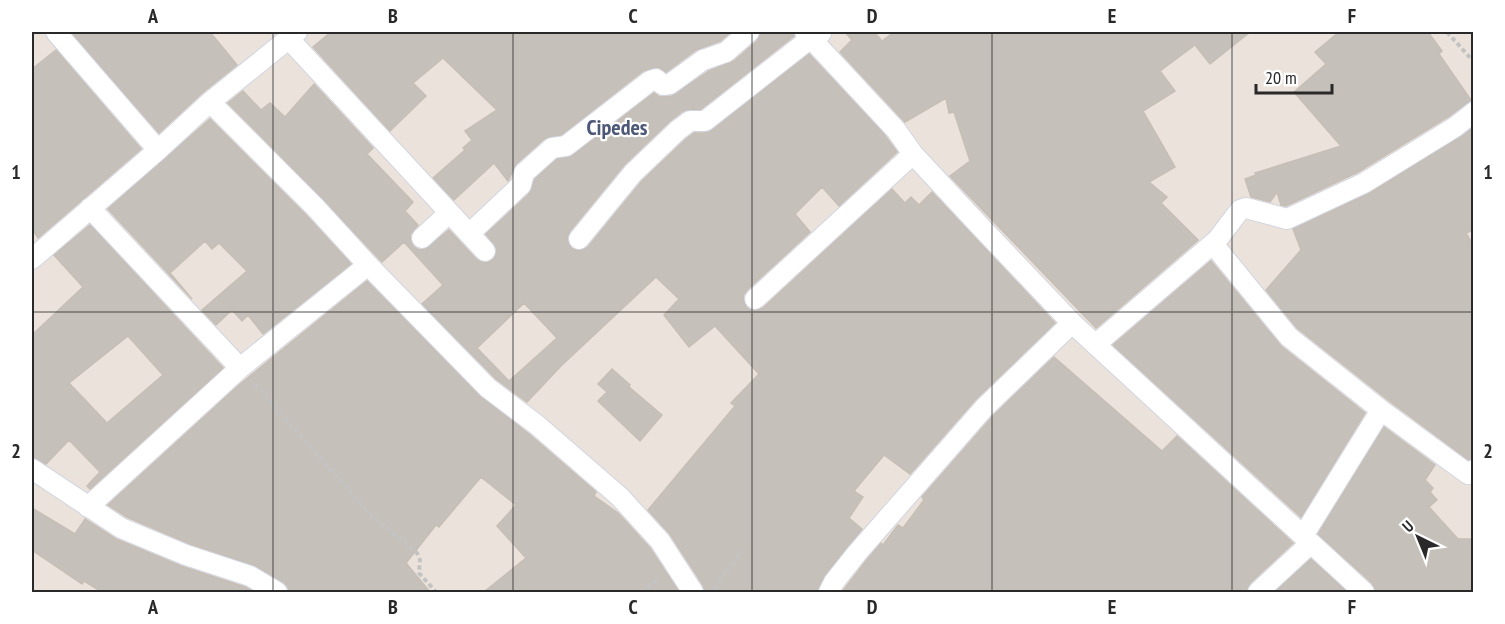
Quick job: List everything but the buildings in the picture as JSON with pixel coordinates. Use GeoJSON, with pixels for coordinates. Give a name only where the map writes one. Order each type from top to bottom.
{"type":"FeatureCollection","features":[{"type":"Feature","properties":{"kind":"street"},"geometry":{"type":"LineString","coordinates":[[56,32],[158,150]]}},
{"type":"Feature","properties":{"kind":"street"},"geometry":{"type":"LineString","coordinates":[[470,234],[521,185],[524,173],[552,148],[566,146],[650,81],[656,79],[663,85],[670,84],[703,60],[726,52],[749,32]]}},
{"type":"Feature","properties":{"kind":"street"},"geometry":{"type":"LineString","coordinates":[[579,239],[633,173],[678,130],[690,121],[705,121],[813,34],[896,130],[913,154],[1072,323],[1364,592]]}},
{"type":"Feature","properties":{"kind":"street"},"geometry":{"type":"LineString","coordinates":[[32,259],[210,102],[293,35],[485,251]]}},
{"type":"Feature","properties":{"kind":"street"},"geometry":{"type":"LineString","coordinates":[[210,102],[315,207],[488,388],[537,425],[620,496],[660,541],[693,592]]}},
{"type":"Feature","properties":{"kind":"street"},"geometry":{"type":"LineString","coordinates":[[1096,344],[1213,244],[1240,210],[1246,208],[1287,219],[1364,183],[1455,127],[1473,112]]}},
{"type":"Feature","properties":{"kind":"street"},"geometry":{"type":"LineString","coordinates":[[755,299],[913,154]]}},
{"type":"Feature","properties":{"kind":"street"},"geometry":{"type":"LineString","coordinates":[[90,208],[240,368]]}},
{"type":"Feature","properties":{"kind":"street"},"geometry":{"type":"LineString","coordinates":[[422,238],[449,213]]}},
{"type":"Feature","properties":{"kind":"street"},"geometry":{"type":"LineString","coordinates":[[1213,244],[1289,337],[1381,410],[1468,474],[1473,470]]}},
{"type":"Feature","properties":{"kind":"street"},"geometry":{"type":"LineString","coordinates":[[88,507],[240,368],[368,265]]}},
{"type":"Feature","properties":{"kind":"street"},"geometry":{"type":"LineString","coordinates":[[829,592],[857,553],[977,416],[1072,323]]}},
{"type":"Feature","properties":{"kind":"street"},"geometry":{"type":"LineString","coordinates":[[1258,592],[1307,540],[1381,410]]}},
{"type":"Feature","properties":{"kind":"street"},"geometry":{"type":"LineString","coordinates":[[32,469],[121,528],[186,555],[250,576],[277,592]]}},
{"type":"Feature","properties":{"kind":"path"},"geometry":{"type":"LineString","coordinates":[[1447,32],[1473,62]]}},
{"type":"Feature","properties":{"kind":"path"},"geometry":{"type":"LineString","coordinates":[[240,368],[371,515],[417,553],[420,560],[419,573],[436,592]]}},
{"type":"Feature","properties":{"kind":"path"},"geometry":{"type":"LineString","coordinates":[[712,592],[742,551]]}},
{"type":"Feature","properties":{"kind":"district","name":"Cipedes"},"geometry":{"type":"Point","coordinates":[617,127]}}]}
